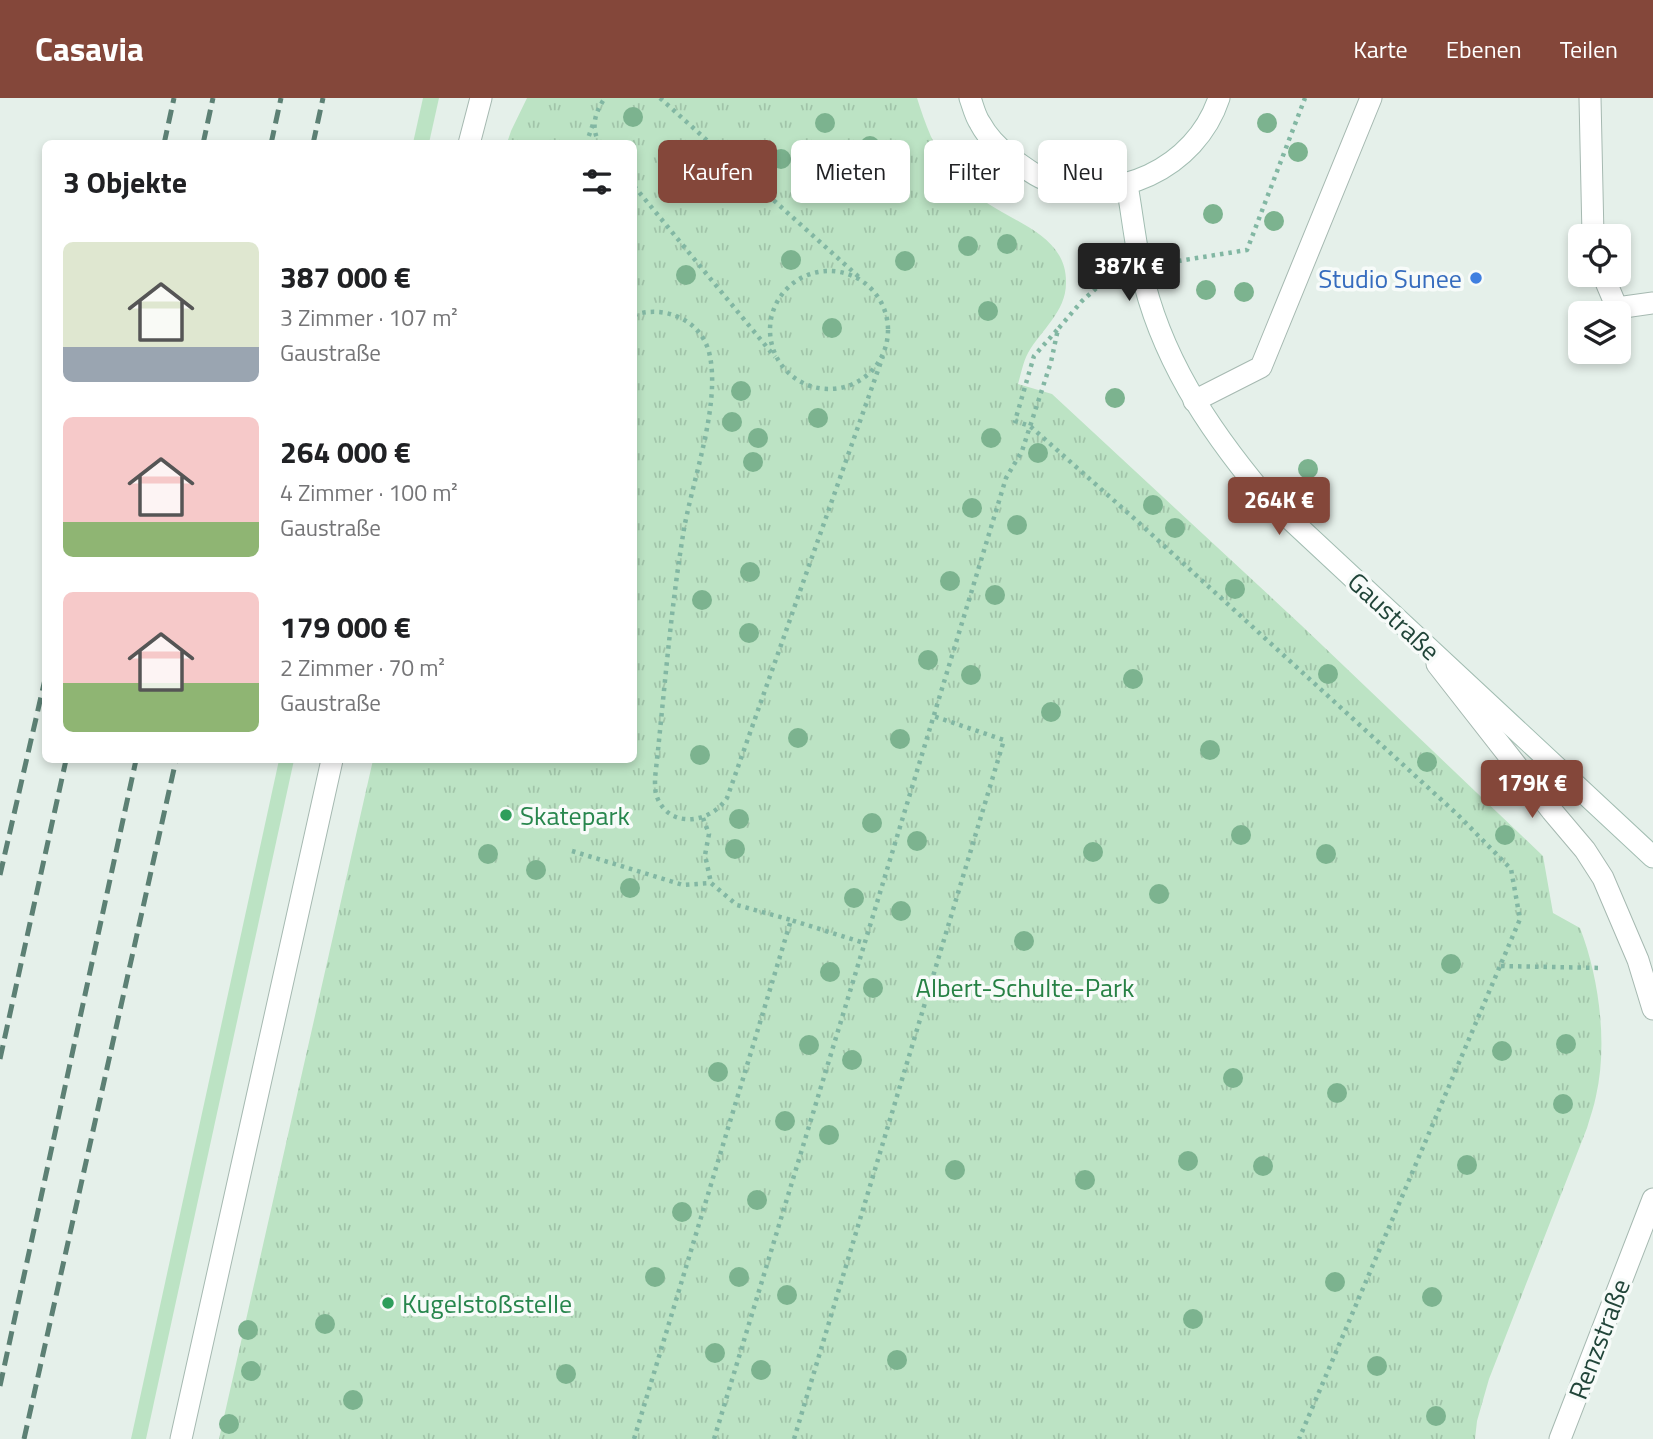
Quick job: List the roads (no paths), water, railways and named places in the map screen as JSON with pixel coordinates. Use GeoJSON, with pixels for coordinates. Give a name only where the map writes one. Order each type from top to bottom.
{"type":"FeatureCollection","features":[{"type":"Feature","properties":{"kind":"main road"},"geometry":{"type":"LineString","coordinates":[[470,140],[481,98]]}},
{"type":"Feature","properties":{"kind":"main road"},"geometry":{"type":"LineString","coordinates":[[970,98],[980,124],[1007,156],[1038,175]]}},
{"type":"Feature","properties":{"kind":"main road"},"geometry":{"type":"LineString","coordinates":[[1127,185],[1162,170],[1192,146],[1213,115],[1219,98]]}},
{"type":"Feature","properties":{"kind":"main road"},"geometry":{"type":"LineString","coordinates":[[1194,401],[1261,367],[1371,98]]}},
{"type":"Feature","properties":{"kind":"main road"},"geometry":{"type":"LineString","coordinates":[[1590,98],[1593,224]]}},
{"type":"Feature","properties":{"kind":"main road","name":"Gaustraße"},"geometry":{"type":"LineString","coordinates":[[1127,185],[1142,271],[1158,327],[1194,401],[1226,450],[1263,494],[1653,857]]}},
{"type":"Feature","properties":{"kind":"main road"},"geometry":{"type":"LineString","coordinates":[[1608,287],[1617,308],[1653,303]]}},
{"type":"Feature","properties":{"kind":"main road"},"geometry":{"type":"LineString","coordinates":[[1412,632],[1552,811],[1586,850],[1618,909],[1653,1009]]}},
{"type":"Feature","properties":{"kind":"main road"},"geometry":{"type":"LineString","coordinates":[[181,1439],[331,763]]}},
{"type":"Feature","properties":{"kind":"main road","name":"Renzstraße"},"geometry":{"type":"LineString","coordinates":[[1560,1439],[1653,1199]]}},
{"type":"Feature","properties":{"kind":"railway"},"geometry":{"type":"LineString","coordinates":[[165,140],[174,98]]}},
{"type":"Feature","properties":{"kind":"railway"},"geometry":{"type":"LineString","coordinates":[[204,140],[213,98]]}},
{"type":"Feature","properties":{"kind":"railway"},"geometry":{"type":"LineString","coordinates":[[272,140],[281,98]]}},
{"type":"Feature","properties":{"kind":"railway"},"geometry":{"type":"LineString","coordinates":[[314,140],[323,98]]}},
{"type":"Feature","properties":{"kind":"railway"},"geometry":{"type":"LineString","coordinates":[[0,875],[42,692]]}},
{"type":"Feature","properties":{"kind":"railway"},"geometry":{"type":"LineString","coordinates":[[0,1059],[65,763]]}},
{"type":"Feature","properties":{"kind":"railway"},"geometry":{"type":"LineString","coordinates":[[0,1386],[135,763]]}},
{"type":"Feature","properties":{"kind":"railway"},"geometry":{"type":"LineString","coordinates":[[24,1439],[175,763]]}},
{"type":"Feature","properties":{"kind":"place","name":"Studio Sunee"},"geometry":{"type":"Point","coordinates":[1476,278]}},
{"type":"Feature","properties":{"kind":"place","name":"Skatepark"},"geometry":{"type":"Point","coordinates":[506,815]}},
{"type":"Feature","properties":{"kind":"place","name":"Kugelstoßstelle"},"geometry":{"type":"Point","coordinates":[388,1303]}},
{"type":"Feature","properties":{"kind":"park label","name":"Albert-Schulte-Park"},"geometry":{"type":"Point","coordinates":[1025,987]}}]}
